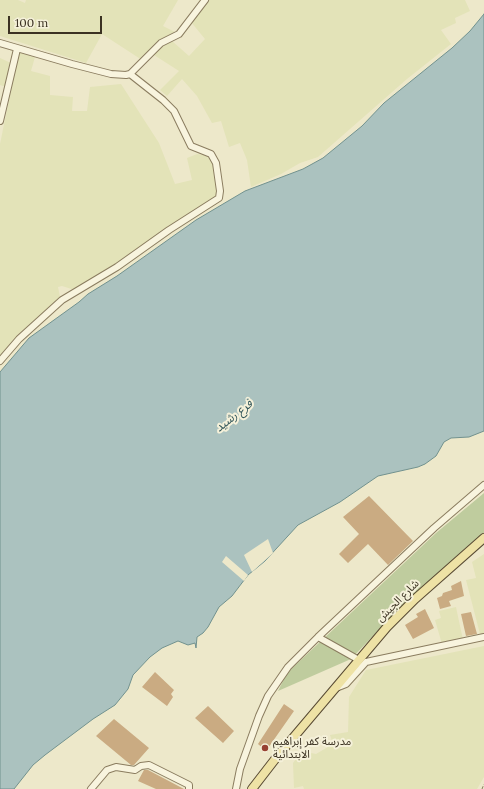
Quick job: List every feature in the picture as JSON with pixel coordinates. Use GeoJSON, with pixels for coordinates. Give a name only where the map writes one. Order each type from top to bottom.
{"type":"FeatureCollection","features":[{"type":"Feature","properties":{"kind":"main road","name":"شارع الجيش"},"geometry":{"type":"LineString","coordinates":[[252,789],[359,660],[415,599],[484,538]]}},
{"type":"Feature","properties":{"kind":"street"},"geometry":{"type":"LineString","coordinates":[[0,42],[17,49],[121,76],[130,74],[158,45],[179,34],[205,0]]}},
{"type":"Feature","properties":{"kind":"street"},"geometry":{"type":"LineString","coordinates":[[0,121],[17,49]]}},
{"type":"Feature","properties":{"kind":"street"},"geometry":{"type":"LineString","coordinates":[[0,361],[18,339],[62,300],[117,267],[169,230],[219,198],[220,191],[216,163],[211,154],[191,146],[174,111],[163,100],[130,74]]}},
{"type":"Feature","properties":{"kind":"street"},"geometry":{"type":"LineString","coordinates":[[236,789],[240,769],[268,696],[288,667],[318,637],[484,485]]}},
{"type":"Feature","properties":{"kind":"street"},"geometry":{"type":"LineString","coordinates":[[318,637],[359,660]]}},
{"type":"Feature","properties":{"kind":"street"},"geometry":{"type":"LineString","coordinates":[[336,688],[346,684],[366,662],[484,637]]}},
{"type":"Feature","properties":{"kind":"street"},"geometry":{"type":"LineString","coordinates":[[90,789],[106,770],[116,767],[135,770],[145,765],[149,765],[189,785],[189,789]]}},
{"type":"Feature","properties":{"kind":"path"},"geometry":{"type":"LineString","coordinates":[[482,789],[484,784]]}},
{"type":"Feature","properties":{"kind":"green space"},"geometry":{"type":"Polygon","coordinates":[[[0,0],[18,0],[25,3],[26,0],[178,0],[163,26],[175,32],[158,41],[142,60],[102,34],[86,63],[0,36],[0,0]]]}},
{"type":"Feature","properties":{"kind":"green space"},"geometry":{"type":"Polygon","coordinates":[[[208,0],[465,0],[470,11],[455,18],[456,23],[441,30],[451,44],[407,79],[318,157],[300,163],[281,174],[251,187],[247,160],[240,143],[229,147],[221,121],[212,123],[197,96],[182,79],[167,96],[160,90],[179,71],[154,55],[159,47],[172,41],[189,56],[205,39],[191,22],[208,0]]]}},
{"type":"Feature","properties":{"kind":"green space"},"geometry":{"type":"Polygon","coordinates":[[[19,51],[35,57],[31,71],[50,76],[50,95],[73,97],[72,111],[87,111],[90,87],[121,84],[159,143],[175,184],[192,180],[187,158],[197,154],[213,156],[222,194],[78,291],[62,286],[58,287],[61,302],[0,363],[0,144],[19,51]]]}},
{"type":"Feature","properties":{"kind":"green space"},"geometry":{"type":"Polygon","coordinates":[[[0,58],[11,63],[6,87],[0,85],[0,58]]]}},
{"type":"Feature","properties":{"kind":"green space"},"geometry":{"type":"Polygon","coordinates":[[[484,493],[484,534],[394,614],[351,659],[278,691],[287,673],[436,533],[484,493]]]}},
{"type":"Feature","properties":{"kind":"green space"},"geometry":{"type":"Polygon","coordinates":[[[484,554],[484,633],[480,634],[466,580],[476,578],[472,562],[484,554]]]}},
{"type":"Feature","properties":{"kind":"green space"},"geometry":{"type":"Polygon","coordinates":[[[456,607],[463,640],[442,644],[435,620],[441,618],[439,611],[456,607]]]}},
{"type":"Feature","properties":{"kind":"green space"},"geometry":{"type":"Polygon","coordinates":[[[484,646],[484,777],[477,789],[304,789],[303,786],[294,788],[293,763],[302,751],[316,754],[333,744],[330,735],[348,732],[349,697],[366,670],[484,646]]]}},
{"type":"Feature","properties":{"kind":"water","name":"فرع رشيد"},"geometry":{"type":"Polygon","coordinates":[[[484,14],[484,431],[469,437],[451,438],[444,442],[436,456],[425,464],[378,476],[340,502],[298,525],[265,561],[248,575],[232,596],[219,607],[208,627],[197,637],[196,648],[195,643],[188,645],[178,641],[162,648],[150,657],[133,675],[128,689],[115,705],[93,719],[45,755],[33,765],[14,789],[0,789],[0,372],[29,338],[88,294],[117,276],[196,220],[245,191],[303,169],[323,158],[362,126],[384,103],[452,48],[470,31],[484,14]]]}},
{"type":"Feature","properties":{"kind":"pier"},"geometry":{"type":"Polygon","coordinates":[[[268,539],[273,553],[252,572],[244,555],[268,539]]]}},
{"type":"Feature","properties":{"kind":"pier"},"geometry":{"type":"Polygon","coordinates":[[[226,556],[248,575],[244,581],[222,562],[226,556]]]}},
{"type":"Feature","properties":{"kind":"building"},"geometry":{"type":"Polygon","coordinates":[[[369,496],[413,541],[388,565],[368,544],[348,563],[339,554],[359,534],[343,517],[369,496]]]}},
{"type":"Feature","properties":{"kind":"building"},"geometry":{"type":"Polygon","coordinates":[[[461,581],[464,596],[449,601],[451,606],[440,609],[437,598],[442,596],[443,593],[452,590],[451,586],[461,581]]]}},
{"type":"Feature","properties":{"kind":"building"},"geometry":{"type":"Polygon","coordinates":[[[425,609],[434,628],[413,639],[405,625],[418,617],[416,614],[425,609]]]}},
{"type":"Feature","properties":{"kind":"building"},"geometry":{"type":"Polygon","coordinates":[[[471,612],[477,634],[466,636],[461,614],[471,612]]]}},
{"type":"Feature","properties":{"kind":"building"},"geometry":{"type":"Polygon","coordinates":[[[155,672],[174,690],[171,694],[173,697],[167,706],[142,687],[155,672]]]}},
{"type":"Feature","properties":{"kind":"building"},"geometry":{"type":"Polygon","coordinates":[[[284,704],[294,711],[266,751],[258,744],[284,704]]]}},
{"type":"Feature","properties":{"kind":"building"},"geometry":{"type":"Polygon","coordinates":[[[208,706],[234,731],[223,743],[195,718],[208,706]]]}},
{"type":"Feature","properties":{"kind":"building"},"geometry":{"type":"Polygon","coordinates":[[[114,719],[149,748],[134,765],[131,765],[96,736],[114,719]]]}},
{"type":"Feature","properties":{"kind":"building"},"geometry":{"type":"Polygon","coordinates":[[[144,770],[148,770],[184,789],[156,789],[138,781],[144,770]]]}},
{"type":"Feature","properties":{"kind":"place","name":"مدرسة كفر إبراهيم الابتدائية"},"geometry":{"type":"Point","coordinates":[265,748]}}]}
